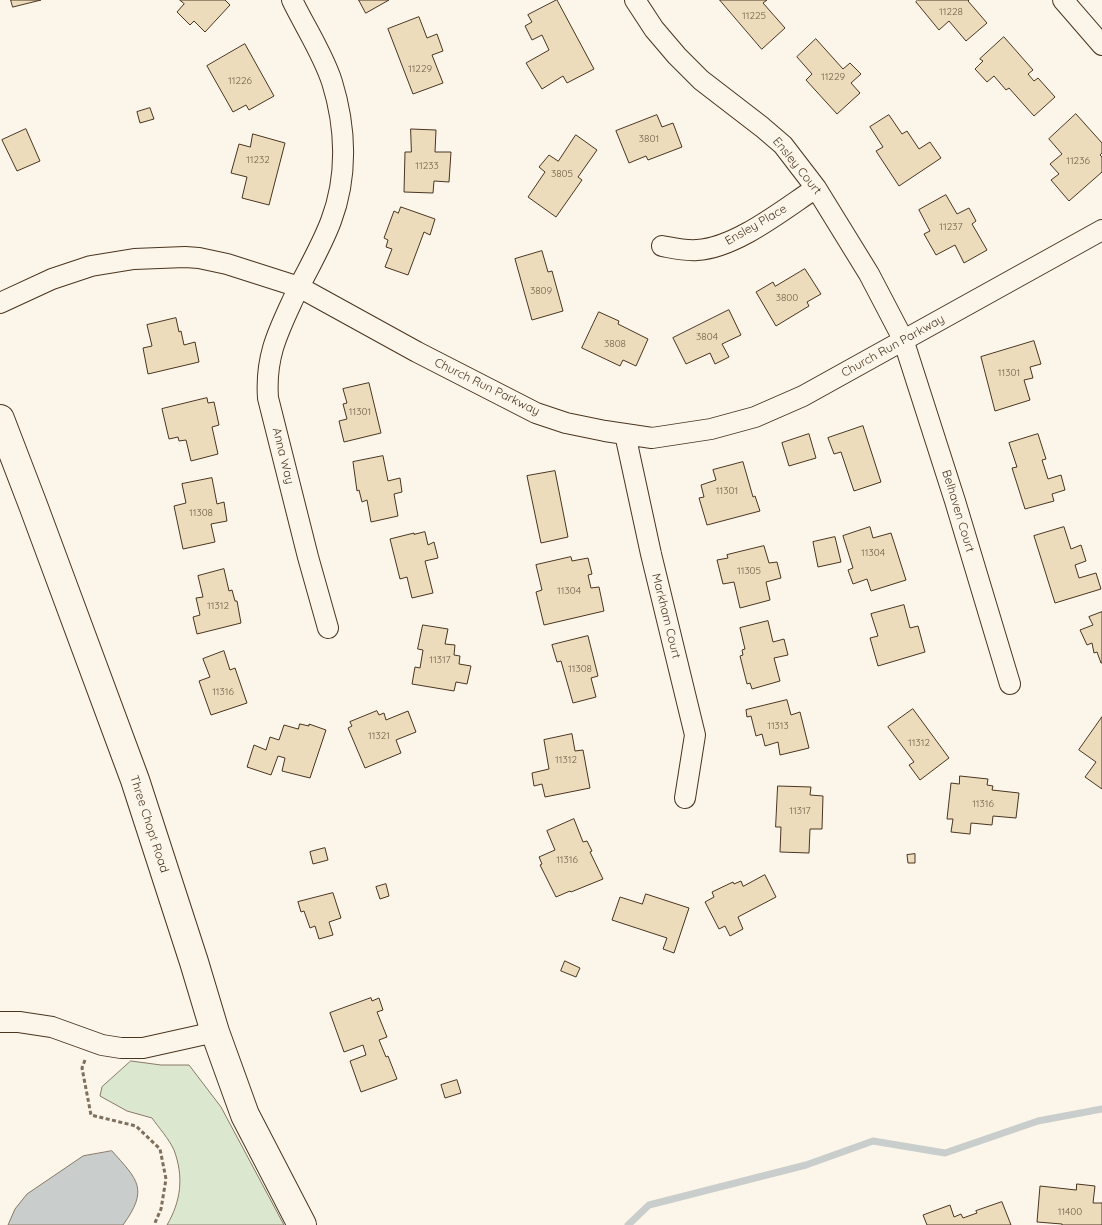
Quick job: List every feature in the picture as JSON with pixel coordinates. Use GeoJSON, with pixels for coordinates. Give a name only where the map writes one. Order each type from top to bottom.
{"type":"FeatureCollection","features":[{"type":"Feature","properties":{"kind":"main road","name":"Three Chopt Road"},"geometry":{"type":"LineString","coordinates":[[0,419],[135,780],[215,1032],[245,1115],[302,1225]]}},
{"type":"Feature","properties":{"kind":"street","name":"Anna Way"},"geometry":{"type":"LineString","coordinates":[[292,0],[332,82],[342,119],[344,160],[339,193],[331,221],[278,333],[270,354],[267,385],[268,398],[328,628]]}},
{"type":"Feature","properties":{"kind":"street","name":"Ensley Court"},"geometry":{"type":"LineString","coordinates":[[635,0],[654,29],[701,80],[762,127],[783,146],[816,188],[864,265],[903,339]]}},
{"type":"Feature","properties":{"kind":"street"},"geometry":{"type":"LineString","coordinates":[[1063,0],[1102,45]]}},
{"type":"Feature","properties":{"kind":"street","name":"Ensley Place"},"geometry":{"type":"LineString","coordinates":[[662,246],[696,250],[718,246],[748,232],[816,188]]}},
{"type":"Feature","properties":{"kind":"street","name":"Church Run Parkway"},"geometry":{"type":"LineString","coordinates":[[0,303],[44,282],[91,266],[134,259],[199,258],[227,264],[299,287],[417,352],[536,413],[566,423],[605,432],[652,438],[711,429],[756,417],[804,396],[903,339],[1102,230]]}},
{"type":"Feature","properties":{"kind":"street","name":"Belhaven Court"},"geometry":{"type":"LineString","coordinates":[[903,339],[955,501],[1010,684]]}},
{"type":"Feature","properties":{"kind":"street","name":"Markham Court"},"geometry":{"type":"LineString","coordinates":[[625,434],[651,554],[695,735],[684,798]]}},
{"type":"Feature","properties":{"kind":"street"},"geometry":{"type":"LineString","coordinates":[[0,1022],[19,1022],[52,1027],[102,1045],[143,1048],[215,1032]]}},
{"type":"Feature","properties":{"kind":"path"},"geometry":{"type":"LineString","coordinates":[[92,1042],[82,1068],[92,1115],[136,1126],[160,1149],[166,1179],[161,1209],[154,1225]]}},
{"type":"Feature","properties":{"kind":"green space"},"geometry":{"type":"Polygon","coordinates":[[[131,1061],[161,1065],[189,1065],[221,1107],[284,1225],[167,1225],[172,1216],[180,1189],[179,1170],[172,1146],[152,1118],[127,1111],[100,1096],[102,1087],[131,1061]]]}},
{"type":"Feature","properties":{"kind":"shaded area"},"geometry":{"type":"Polygon","coordinates":[[[112,1151],[134,1178],[137,1185],[136,1202],[123,1225],[8,1225],[15,1209],[27,1194],[83,1156],[112,1151]]]}},
{"type":"Feature","properties":{"kind":"building"},"geometry":{"type":"Polygon","coordinates":[[[11,0],[41,0],[13,7],[11,0]]]}},
{"type":"Feature","properties":{"kind":"building"},"geometry":{"type":"Polygon","coordinates":[[[180,0],[225,0],[230,5],[205,32],[194,21],[190,25],[177,12],[184,4],[180,0]]]}},
{"type":"Feature","properties":{"kind":"building"},"geometry":{"type":"Polygon","coordinates":[[[359,0],[389,0],[366,13],[359,0]]]}},
{"type":"Feature","properties":{"kind":"building"},"geometry":{"type":"Polygon","coordinates":[[[557,0],[594,69],[567,83],[563,76],[542,89],[526,63],[549,50],[542,35],[532,40],[525,26],[532,22],[528,15],[557,0]]]}},
{"type":"Feature","properties":{"kind":"building"},"geometry":{"type":"Polygon","coordinates":[[[720,0],[767,0],[763,3],[785,28],[762,49],[720,0]]]}},
{"type":"Feature","properties":{"kind":"building"},"geometry":{"type":"Polygon","coordinates":[[[918,0],[969,0],[987,23],[966,41],[949,21],[939,30],[916,2],[918,0]]]}},
{"type":"Feature","properties":{"kind":"building"},"geometry":{"type":"Polygon","coordinates":[[[419,17],[427,38],[437,34],[443,51],[432,55],[443,83],[413,94],[388,29],[419,17]]]}},
{"type":"Feature","properties":{"kind":"building"},"geometry":{"type":"Polygon","coordinates":[[[1004,37],[1033,70],[1028,74],[1034,81],[1038,78],[1055,97],[1034,116],[1009,88],[1006,90],[994,76],[987,82],[975,69],[983,61],[980,59],[1004,37]]]}},
{"type":"Feature","properties":{"kind":"building"},"geometry":{"type":"Polygon","coordinates":[[[816,39],[843,69],[850,63],[861,74],[851,83],[860,93],[837,114],[806,80],[812,74],[797,57],[816,39]]]}},
{"type":"Feature","properties":{"kind":"building"},"geometry":{"type":"Polygon","coordinates":[[[245,44],[274,96],[249,110],[246,105],[233,112],[207,66],[245,44]]]}},
{"type":"Feature","properties":{"kind":"building"},"geometry":{"type":"Polygon","coordinates":[[[150,108],[154,119],[140,123],[137,112],[150,108]]]}},
{"type":"Feature","properties":{"kind":"building"},"geometry":{"type":"Polygon","coordinates":[[[1076,114],[1102,143],[1102,153],[1100,155],[1102,157],[1102,172],[1069,201],[1051,180],[1059,174],[1050,164],[1062,154],[1049,139],[1076,114]]]}},
{"type":"Feature","properties":{"kind":"building"},"geometry":{"type":"Polygon","coordinates":[[[657,115],[662,127],[673,123],[682,147],[648,160],[646,156],[629,163],[616,131],[657,115]]]}},
{"type":"Feature","properties":{"kind":"building"},"geometry":{"type":"Polygon","coordinates":[[[889,115],[902,134],[907,131],[919,149],[930,142],[941,158],[899,186],[876,151],[883,147],[870,127],[889,115]]]}},
{"type":"Feature","properties":{"kind":"building"},"geometry":{"type":"Polygon","coordinates":[[[26,129],[40,161],[17,171],[2,140],[26,129]]]}},
{"type":"Feature","properties":{"kind":"building"},"geometry":{"type":"Polygon","coordinates":[[[411,129],[436,130],[435,152],[451,152],[449,182],[434,181],[433,193],[404,192],[405,152],[411,152],[411,129]]]}},
{"type":"Feature","properties":{"kind":"building"},"geometry":{"type":"Polygon","coordinates":[[[253,134],[285,143],[269,205],[242,198],[247,177],[231,173],[239,144],[250,147],[253,134]]]}},
{"type":"Feature","properties":{"kind":"building"},"geometry":{"type":"Polygon","coordinates":[[[576,135],[597,150],[578,177],[582,180],[556,217],[528,197],[545,172],[539,167],[549,155],[558,161],[576,135]]]}},
{"type":"Feature","properties":{"kind":"building"},"geometry":{"type":"Polygon","coordinates":[[[946,195],[957,214],[969,208],[976,221],[972,224],[987,250],[964,263],[955,245],[936,255],[924,234],[930,231],[919,210],[946,195]]]}},
{"type":"Feature","properties":{"kind":"building"},"geometry":{"type":"Polygon","coordinates":[[[401,207],[435,219],[430,235],[424,232],[408,275],[385,267],[392,249],[386,247],[388,240],[384,238],[394,211],[398,213],[401,207]]]}},
{"type":"Feature","properties":{"kind":"building"},"geometry":{"type":"Polygon","coordinates":[[[542,251],[548,272],[552,271],[563,311],[532,320],[515,259],[542,251]]]}},
{"type":"Feature","properties":{"kind":"building"},"geometry":{"type":"Polygon","coordinates":[[[805,269],[821,294],[807,302],[809,306],[776,326],[756,292],[773,282],[775,286],[805,269]]]}},
{"type":"Feature","properties":{"kind":"building"},"geometry":{"type":"Polygon","coordinates":[[[729,310],[741,335],[722,344],[729,357],[715,364],[710,353],[686,364],[673,338],[729,310]]]}},
{"type":"Feature","properties":{"kind":"building"},"geometry":{"type":"Polygon","coordinates":[[[599,312],[619,321],[618,324],[648,339],[636,366],[623,360],[620,366],[582,348],[599,312]]]}},
{"type":"Feature","properties":{"kind":"building"},"geometry":{"type":"Polygon","coordinates":[[[176,318],[184,345],[195,342],[199,362],[148,374],[143,348],[152,346],[147,325],[176,318]]]}},
{"type":"Feature","properties":{"kind":"building"},"geometry":{"type":"Polygon","coordinates":[[[1034,341],[1041,364],[1030,367],[1033,378],[1024,380],[1030,400],[995,411],[981,357],[1034,341]]]}},
{"type":"Feature","properties":{"kind":"building"},"geometry":{"type":"Polygon","coordinates":[[[369,383],[381,433],[344,442],[339,421],[347,419],[343,404],[347,403],[343,389],[369,383]]]}},
{"type":"Feature","properties":{"kind":"building"},"geometry":{"type":"Polygon","coordinates":[[[207,398],[208,403],[214,402],[219,425],[212,427],[218,454],[191,461],[186,440],[179,441],[178,437],[169,439],[162,409],[207,398]]]}},
{"type":"Feature","properties":{"kind":"building"},"geometry":{"type":"Polygon","coordinates":[[[863,426],[881,482],[854,491],[841,452],[834,454],[828,438],[863,426]]]}},
{"type":"Feature","properties":{"kind":"building"},"geometry":{"type":"Polygon","coordinates":[[[809,434],[816,458],[789,466],[782,443],[809,434]]]}},
{"type":"Feature","properties":{"kind":"building"},"geometry":{"type":"Polygon","coordinates":[[[1038,434],[1046,459],[1042,460],[1048,479],[1061,475],[1065,490],[1052,494],[1054,501],[1025,509],[1012,468],[1017,467],[1009,443],[1038,434]]]}},
{"type":"Feature","properties":{"kind":"building"},"geometry":{"type":"Polygon","coordinates":[[[383,456],[388,481],[400,478],[402,492],[394,494],[398,516],[371,522],[367,500],[362,502],[359,490],[357,491],[353,462],[383,456]]]}},
{"type":"Feature","properties":{"kind":"building"},"geometry":{"type":"Polygon","coordinates":[[[743,462],[753,497],[755,496],[760,511],[707,525],[699,498],[704,497],[701,485],[716,480],[713,470],[743,462]]]}},
{"type":"Feature","properties":{"kind":"building"},"geometry":{"type":"Polygon","coordinates":[[[555,471],[568,537],[541,543],[527,476],[555,471]]]}},
{"type":"Feature","properties":{"kind":"building"},"geometry":{"type":"Polygon","coordinates":[[[212,478],[217,504],[224,502],[227,521],[211,524],[215,542],[183,549],[174,506],[186,503],[182,484],[212,478]]]}},
{"type":"Feature","properties":{"kind":"building"},"geometry":{"type":"Polygon","coordinates":[[[870,527],[873,538],[891,533],[906,580],[871,591],[867,579],[853,584],[848,570],[853,568],[843,536],[870,527]]]}},
{"type":"Feature","properties":{"kind":"building"},"geometry":{"type":"Polygon","coordinates":[[[1064,527],[1071,549],[1081,545],[1086,561],[1075,565],[1079,578],[1096,573],[1101,589],[1055,603],[1034,536],[1064,527]]]}},
{"type":"Feature","properties":{"kind":"building"},"geometry":{"type":"Polygon","coordinates":[[[425,532],[428,545],[434,542],[438,558],[425,561],[433,593],[412,598],[407,577],[400,579],[390,539],[425,532]]]}},
{"type":"Feature","properties":{"kind":"building"},"geometry":{"type":"Polygon","coordinates":[[[835,537],[841,562],[818,567],[813,542],[835,537]]]}},
{"type":"Feature","properties":{"kind":"building"},"geometry":{"type":"Polygon","coordinates":[[[764,546],[769,563],[777,562],[781,578],[766,582],[770,600],[740,608],[734,582],[723,584],[717,560],[728,558],[727,555],[764,546]]]}},
{"type":"Feature","properties":{"kind":"building"},"geometry":{"type":"Polygon","coordinates":[[[571,557],[572,561],[588,558],[592,574],[588,575],[591,588],[599,587],[604,611],[544,625],[536,592],[542,590],[536,565],[571,557]]]}},
{"type":"Feature","properties":{"kind":"building"},"geometry":{"type":"Polygon","coordinates":[[[224,569],[229,591],[232,590],[235,601],[237,601],[241,623],[197,634],[193,617],[200,615],[196,598],[203,597],[198,576],[224,569]]]}},
{"type":"Feature","properties":{"kind":"building"},"geometry":{"type":"Polygon","coordinates":[[[904,605],[910,628],[918,626],[925,652],[878,666],[870,638],[878,636],[871,614],[904,605]]]}},
{"type":"Feature","properties":{"kind":"building"},"geometry":{"type":"Polygon","coordinates":[[[1102,612],[1101,663],[1097,652],[1094,653],[1092,643],[1087,645],[1080,630],[1093,625],[1089,617],[1102,612]]]}},
{"type":"Feature","properties":{"kind":"building"},"geometry":{"type":"Polygon","coordinates":[[[768,621],[773,642],[784,639],[788,655],[774,658],[780,681],[752,689],[750,683],[747,684],[740,656],[743,655],[742,650],[745,649],[740,628],[768,621]]]}},
{"type":"Feature","properties":{"kind":"building"},"geometry":{"type":"Polygon","coordinates":[[[423,625],[448,629],[445,644],[455,645],[454,655],[460,656],[459,664],[471,666],[467,684],[456,682],[454,691],[412,684],[415,667],[420,668],[423,650],[418,649],[423,625]]]}},
{"type":"Feature","properties":{"kind":"building"},"geometry":{"type":"Polygon","coordinates":[[[588,636],[598,676],[591,678],[596,697],[573,703],[561,661],[557,662],[552,645],[588,636]]]}},
{"type":"Feature","properties":{"kind":"building"},"geometry":{"type":"Polygon","coordinates":[[[224,651],[230,670],[235,668],[247,703],[211,715],[199,681],[210,677],[203,659],[224,651]]]}},
{"type":"Feature","properties":{"kind":"building"},"geometry":{"type":"Polygon","coordinates":[[[787,700],[791,715],[800,712],[809,748],[780,755],[778,742],[765,746],[762,734],[756,736],[751,716],[747,717],[746,710],[787,700]]]}},
{"type":"Feature","properties":{"kind":"building"},"geometry":{"type":"Polygon","coordinates":[[[913,709],[949,758],[920,780],[909,765],[914,762],[888,727],[913,709]]]}},
{"type":"Feature","properties":{"kind":"building"},"geometry":{"type":"Polygon","coordinates":[[[377,711],[379,715],[384,713],[386,720],[408,711],[416,732],[396,740],[401,753],[365,768],[348,728],[352,726],[350,722],[377,711]]]}},
{"type":"Feature","properties":{"kind":"building"},"geometry":{"type":"Polygon","coordinates":[[[1102,717],[1102,789],[1085,777],[1096,762],[1079,750],[1102,717]]]}},
{"type":"Feature","properties":{"kind":"building"},"geometry":{"type":"Polygon","coordinates":[[[300,724],[309,726],[309,724],[326,730],[310,778],[282,771],[285,758],[278,756],[271,775],[247,767],[254,745],[266,750],[270,737],[279,740],[284,725],[298,729],[300,724]]]}},
{"type":"Feature","properties":{"kind":"building"},"geometry":{"type":"Polygon","coordinates":[[[572,734],[575,751],[583,750],[590,788],[545,797],[542,784],[534,786],[532,773],[549,769],[544,740],[572,734]]]}},
{"type":"Feature","properties":{"kind":"building"},"geometry":{"type":"Polygon","coordinates":[[[960,776],[988,779],[987,785],[993,786],[992,790],[1019,793],[1016,818],[993,816],[992,825],[971,823],[970,834],[951,832],[953,819],[947,819],[951,783],[959,784],[960,776]]]}},
{"type":"Feature","properties":{"kind":"building"},"geometry":{"type":"Polygon","coordinates":[[[778,786],[811,787],[810,795],[823,796],[822,829],[810,829],[809,853],[780,852],[781,827],[776,827],[778,786]]]}},
{"type":"Feature","properties":{"kind":"building"},"geometry":{"type":"Polygon","coordinates":[[[574,819],[583,842],[587,841],[592,851],[590,852],[603,879],[556,897],[540,865],[542,864],[539,857],[555,850],[547,831],[574,819]]]}},
{"type":"Feature","properties":{"kind":"building"},"geometry":{"type":"Polygon","coordinates":[[[325,848],[328,860],[313,864],[310,852],[325,848]]]}},
{"type":"Feature","properties":{"kind":"building"},"geometry":{"type":"Polygon","coordinates":[[[915,854],[915,863],[908,863],[907,855],[915,854]]]}},
{"type":"Feature","properties":{"kind":"building"},"geometry":{"type":"Polygon","coordinates":[[[765,875],[776,897],[738,917],[743,929],[730,936],[725,926],[719,929],[705,902],[714,897],[712,892],[733,882],[734,884],[741,881],[743,886],[765,875]]]}},
{"type":"Feature","properties":{"kind":"building"},"geometry":{"type":"Polygon","coordinates":[[[386,884],[389,896],[380,899],[376,887],[386,884]]]}},
{"type":"Feature","properties":{"kind":"building"},"geometry":{"type":"Polygon","coordinates":[[[333,893],[341,918],[329,922],[333,935],[319,939],[315,926],[310,928],[304,911],[301,912],[298,902],[333,893]]]}},
{"type":"Feature","properties":{"kind":"building"},"geometry":{"type":"Polygon","coordinates":[[[646,894],[689,908],[674,953],[663,949],[667,938],[612,920],[620,897],[642,904],[646,894]]]}},
{"type":"Feature","properties":{"kind":"building"},"geometry":{"type":"Polygon","coordinates":[[[565,961],[580,968],[576,977],[561,971],[565,961]]]}},
{"type":"Feature","properties":{"kind":"building"},"geometry":{"type":"Polygon","coordinates":[[[371,998],[372,1001],[379,998],[383,1010],[377,1012],[387,1037],[379,1040],[397,1079],[361,1092],[350,1061],[366,1055],[363,1045],[344,1052],[330,1013],[371,998]]]}},
{"type":"Feature","properties":{"kind":"building"},"geometry":{"type":"Polygon","coordinates":[[[457,1080],[461,1093],[445,1098],[441,1085],[457,1080]]]}},
{"type":"Feature","properties":{"kind":"building"},"geometry":{"type":"Polygon","coordinates":[[[1077,1184],[1095,1186],[1093,1203],[1102,1203],[1102,1225],[1062,1225],[1037,1222],[1040,1186],[1076,1190],[1077,1184]]]}},
{"type":"Feature","properties":{"kind":"building"},"geometry":{"type":"Polygon","coordinates":[[[1002,1202],[1011,1225],[927,1225],[923,1215],[950,1205],[954,1217],[961,1214],[963,1218],[977,1213],[976,1211],[1002,1202]]]}},
{"type":"Feature","properties":{"kind":"waterway"},"geometry":{"type":"LineString","coordinates":[[628,1225],[649,1205],[806,1165],[873,1141],[945,1153],[1038,1121],[1102,1109]]}}]}
